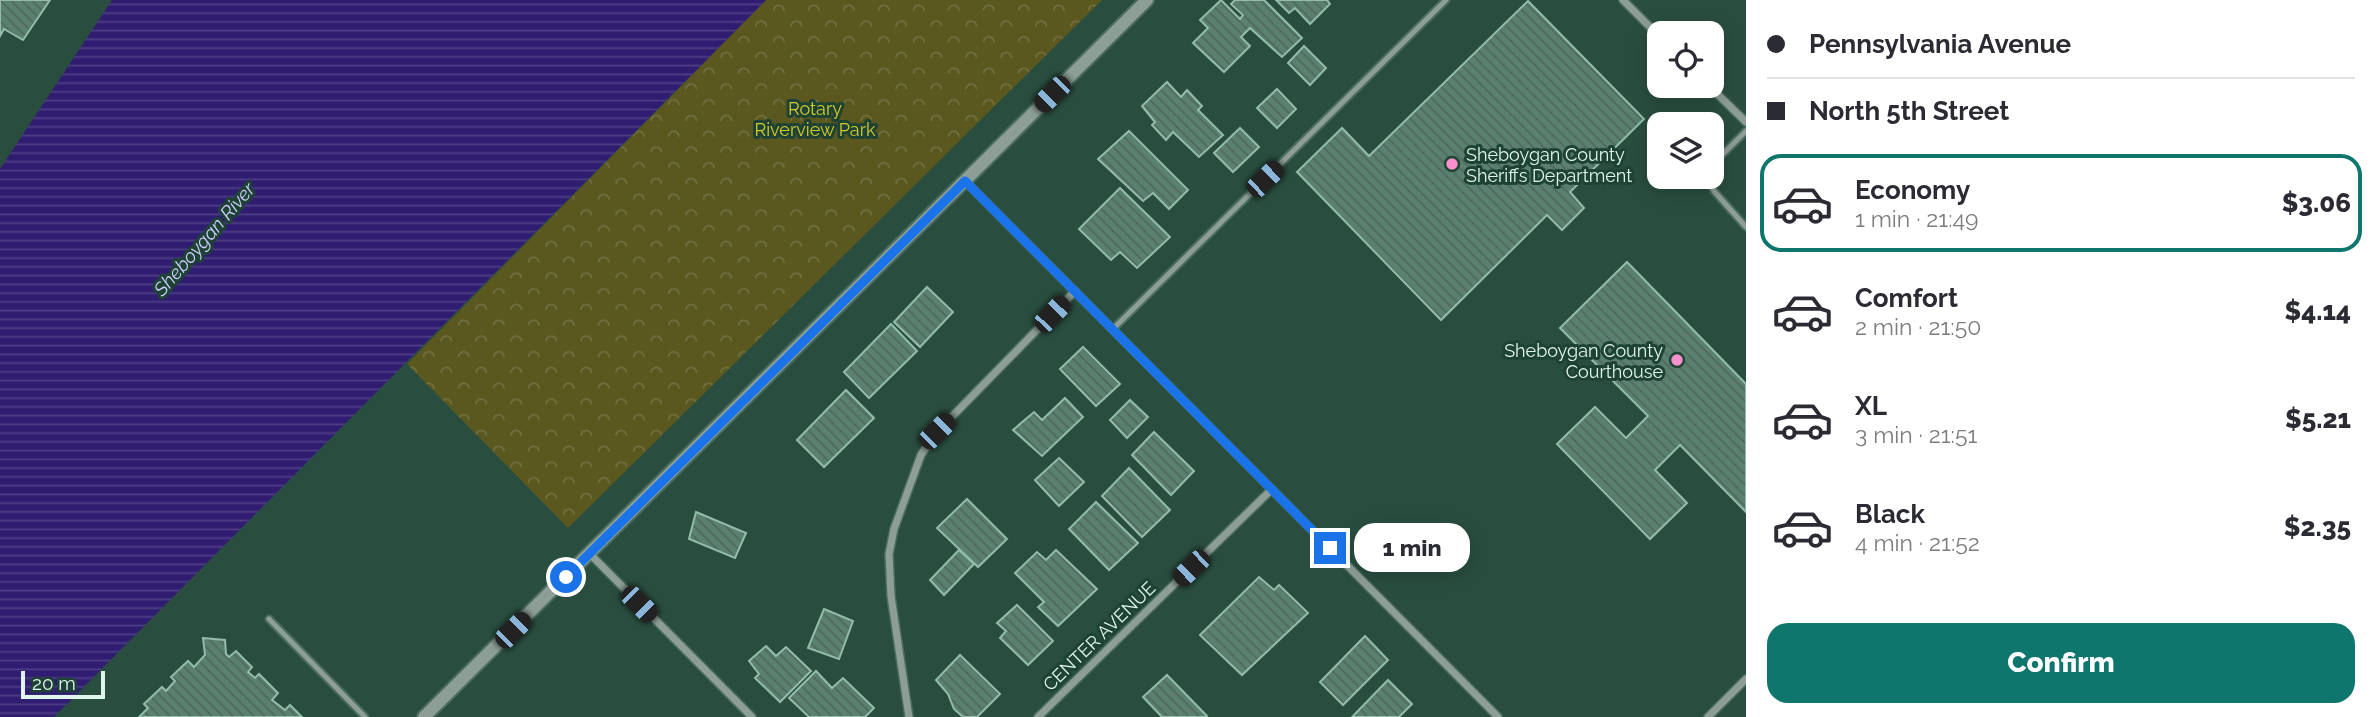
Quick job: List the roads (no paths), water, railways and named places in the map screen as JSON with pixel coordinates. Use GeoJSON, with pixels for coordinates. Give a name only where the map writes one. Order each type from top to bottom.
{"type":"FeatureCollection","features":[{"type":"Feature","properties":{"kind":"street"},"geometry":{"type":"LineString","coordinates":[[424,717],[1147,0]]}},
{"type":"Feature","properties":{"kind":"street"},"geometry":{"type":"LineString","coordinates":[[1623,0],[1647,24]]}},
{"type":"Feature","properties":{"kind":"street"},"geometry":{"type":"LineString","coordinates":[[1721,98],[1746,122]]}},
{"type":"Feature","properties":{"kind":"street"},"geometry":{"type":"LineString","coordinates":[[965,181],[1498,717]]}},
{"type":"Feature","properties":{"kind":"street"},"geometry":{"type":"LineString","coordinates":[[909,717],[891,596],[889,558],[891,538],[921,455],[934,435],[1075,291]]}},
{"type":"Feature","properties":{"kind":"street","name":"CENTER AVENUE"},"geometry":{"type":"LineString","coordinates":[[1038,717],[1272,489]]}},
{"type":"Feature","properties":{"kind":"street"},"geometry":{"type":"LineString","coordinates":[[590,554],[751,717]]}},
{"type":"Feature","properties":{"kind":"street"},"geometry":{"type":"LineString","coordinates":[[1708,717],[1746,679]]}},
{"type":"Feature","properties":{"kind":"lane"},"geometry":{"type":"LineString","coordinates":[[1113,329],[1446,0]]}},
{"type":"Feature","properties":{"kind":"lane"},"geometry":{"type":"LineString","coordinates":[[1724,153],[1746,131]]}},
{"type":"Feature","properties":{"kind":"lane"},"geometry":{"type":"LineString","coordinates":[[1713,189],[1746,227]]}},
{"type":"Feature","properties":{"kind":"lane"},"geometry":{"type":"LineString","coordinates":[[269,619],[365,717]]}},
{"type":"Feature","properties":{"kind":"water","name":"Sheboygan River"},"geometry":{"type":"Polygon","coordinates":[[[112,0],[766,0],[54,717],[0,717],[0,169],[112,0]]]}},
{"type":"Feature","properties":{"kind":"place","name":"Sheboygan County Sheriffs Department"},"geometry":{"type":"Point","coordinates":[1452,164]}},
{"type":"Feature","properties":{"kind":"place","name":"Sheboygan County Courthouse"},"geometry":{"type":"Point","coordinates":[1677,360]}},
{"type":"Feature","properties":{"kind":"park label","name":"Rotary Riverview Park"},"geometry":{"type":"Point","coordinates":[815,118]}}]}
